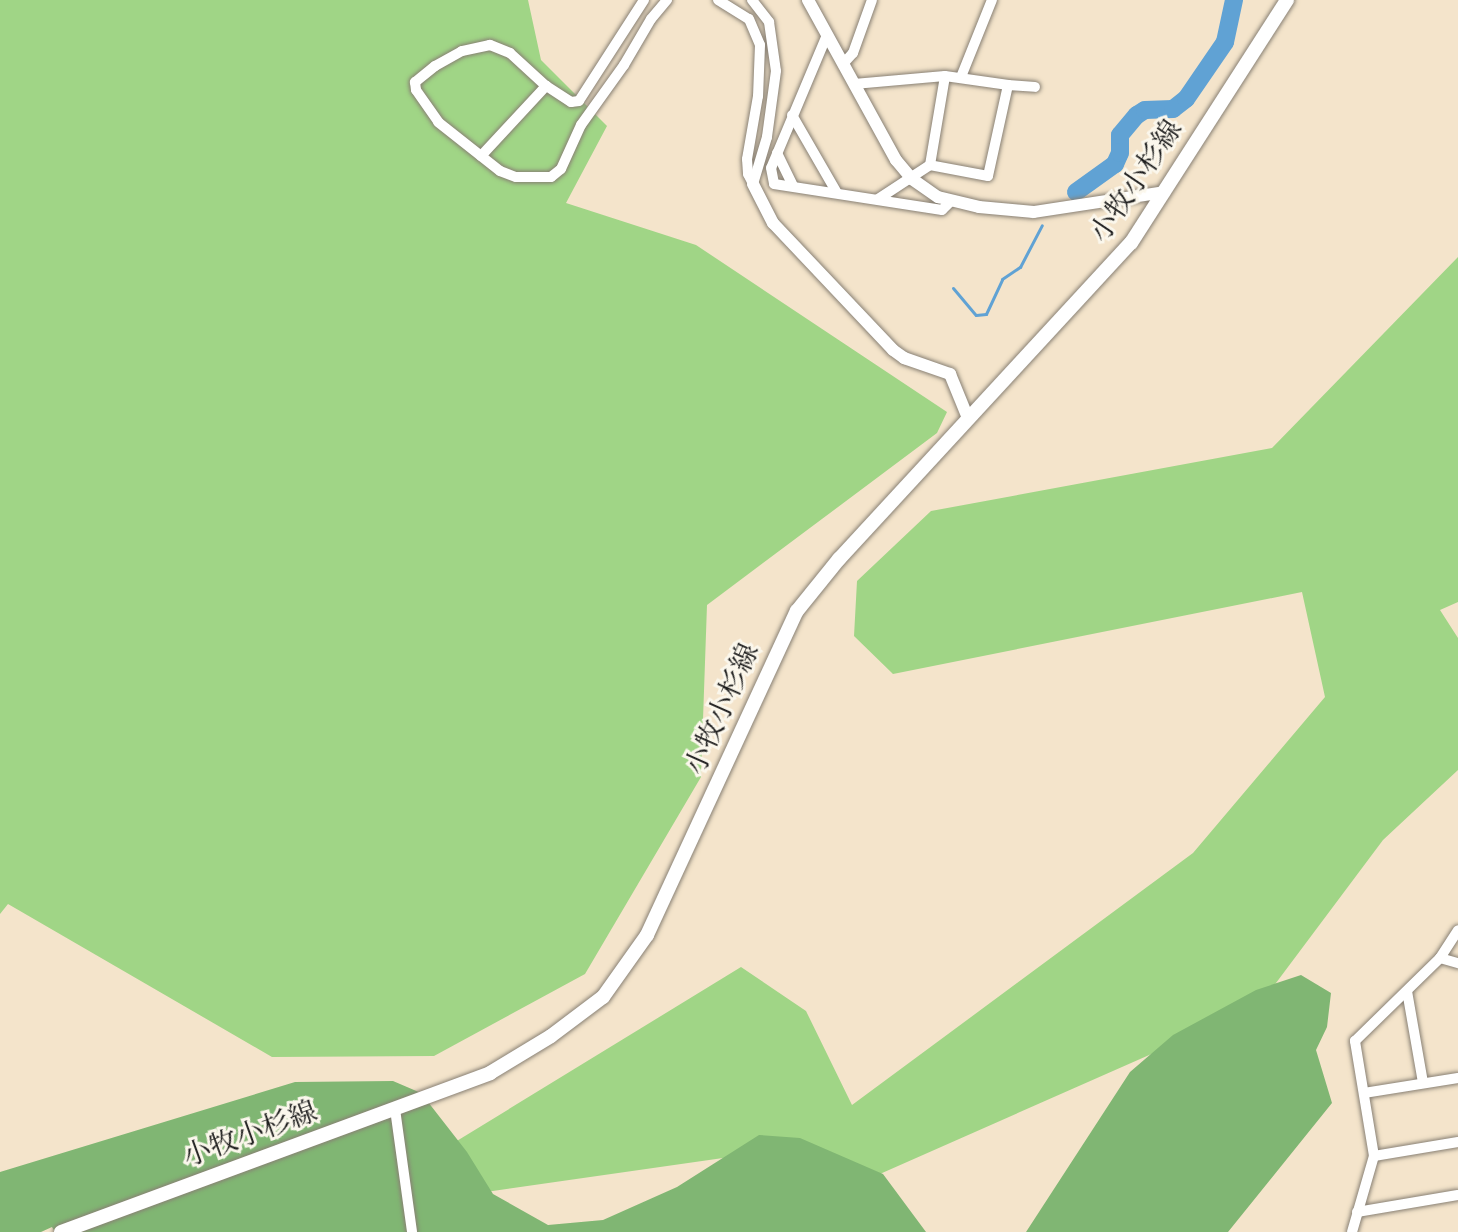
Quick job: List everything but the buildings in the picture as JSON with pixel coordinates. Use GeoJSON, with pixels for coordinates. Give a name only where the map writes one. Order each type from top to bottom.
{"type":"FeatureCollection","features":[{"type":"Feature","properties":{"kind":"main road","name":"小牧小杉線"},"geometry":{"type":"LineString","coordinates":[[61,1232],[501,1067],[580,1016],[613,985],[647,935],[797,611],[839,559],[1131,243],[1287,0]]}},
{"type":"Feature","properties":{"kind":"street"},"geometry":{"type":"LineString","coordinates":[[644,0],[579,101],[571,102],[546,86],[510,53],[490,45],[462,51],[423,73],[415,82],[416,90],[438,122],[500,171],[516,177],[547,178],[558,173],[581,125],[667,0]]}},
{"type":"Feature","properties":{"kind":"street"},"geometry":{"type":"LineString","coordinates":[[718,0],[749,19],[760,45],[758,96],[747,159],[748,174],[764,211],[893,350],[904,358],[950,374],[968,418]]}},
{"type":"Feature","properties":{"kind":"street"},"geometry":{"type":"LineString","coordinates":[[752,0],[769,22],[776,71],[767,137],[753,184]]}},
{"type":"Feature","properties":{"kind":"street"},"geometry":{"type":"LineString","coordinates":[[808,0],[896,160],[912,179],[949,203],[1034,212],[1164,192]]}},
{"type":"Feature","properties":{"kind":"street"},"geometry":{"type":"LineString","coordinates":[[843,64],[853,53],[872,0]]}},
{"type":"Feature","properties":{"kind":"street"},"geometry":{"type":"LineString","coordinates":[[961,77],[992,0]]}},
{"type":"Feature","properties":{"kind":"street"},"geometry":{"type":"LineString","coordinates":[[827,35],[777,153],[770,178],[774,184],[942,210],[949,203]]}},
{"type":"Feature","properties":{"kind":"street"},"geometry":{"type":"LineString","coordinates":[[854,84],[945,76],[1035,87]]}},
{"type":"Feature","properties":{"kind":"street"},"geometry":{"type":"LineString","coordinates":[[878,199],[930,165],[945,76]]}},
{"type":"Feature","properties":{"kind":"street"},"geometry":{"type":"LineString","coordinates":[[930,165],[988,176],[1008,85]]}},
{"type":"Feature","properties":{"kind":"street"},"geometry":{"type":"LineString","coordinates":[[481,156],[546,86]]}},
{"type":"Feature","properties":{"kind":"street"},"geometry":{"type":"LineString","coordinates":[[792,115],[837,193]]}},
{"type":"Feature","properties":{"kind":"street"},"geometry":{"type":"LineString","coordinates":[[777,153],[793,186]]}},
{"type":"Feature","properties":{"kind":"street"},"geometry":{"type":"LineString","coordinates":[[1352,1232],[1374,1156],[1355,1041],[1440,958],[1458,930]]}},
{"type":"Feature","properties":{"kind":"street"},"geometry":{"type":"LineString","coordinates":[[1440,958],[1458,963]]}},
{"type":"Feature","properties":{"kind":"street"},"geometry":{"type":"LineString","coordinates":[[1407,991],[1423,1083]]}},
{"type":"Feature","properties":{"kind":"street"},"geometry":{"type":"LineString","coordinates":[[1364,1093],[1458,1078]]}},
{"type":"Feature","properties":{"kind":"street"},"geometry":{"type":"LineString","coordinates":[[395,1109],[412,1232]]}},
{"type":"Feature","properties":{"kind":"street"},"geometry":{"type":"LineString","coordinates":[[1374,1156],[1458,1143]]}},
{"type":"Feature","properties":{"kind":"street"},"geometry":{"type":"LineString","coordinates":[[1357,1212],[1458,1195]]}},
{"type":"Feature","properties":{"kind":"green space"},"geometry":{"type":"Polygon","coordinates":[[[0,0],[528,0],[541,60],[607,126],[566,203],[696,245],[947,412],[937,433],[707,605],[701,777],[585,974],[434,1056],[272,1057],[8,904],[0,914],[0,0]]]}},
{"type":"Feature","properties":{"kind":"green space"},"geometry":{"type":"Polygon","coordinates":[[[1458,257],[1458,602],[1440,610],[1458,638],[1458,770],[1383,840],[1258,1007],[864,1181],[751,1154],[465,1195],[442,1150],[741,967],[806,1011],[852,1105],[1193,853],[1325,697],[1302,592],[893,674],[854,636],[857,581],[931,511],[1272,448],[1458,257]]]}},
{"type":"Feature","properties":{"kind":"green space"},"geometry":{"type":"Polygon","coordinates":[[[1301,975],[1331,993],[1327,1027],[1316,1050],[1332,1103],[1228,1232],[1026,1232],[1130,1072],[1173,1035],[1256,990],[1301,975]]]}},
{"type":"Feature","properties":{"kind":"green space"},"geometry":{"type":"Polygon","coordinates":[[[393,1081],[421,1093],[467,1152],[493,1194],[548,1225],[603,1220],[677,1187],[759,1135],[800,1138],[883,1174],[926,1232],[55,1232],[52,1227],[41,1232],[0,1232],[0,1172],[295,1082],[393,1081]]]}},
{"type":"Feature","properties":{"kind":"waterway"},"geometry":{"type":"LineString","coordinates":[[1076,192],[1115,164],[1120,153],[1120,135],[1137,115],[1145,110],[1173,109],[1186,99],[1225,42],[1234,0]]}},
{"type":"Feature","properties":{"kind":"waterway"},"geometry":{"type":"LineString","coordinates":[[953,288],[976,315],[986,314],[1002,279],[1020,267],[1042,225]]}}]}
